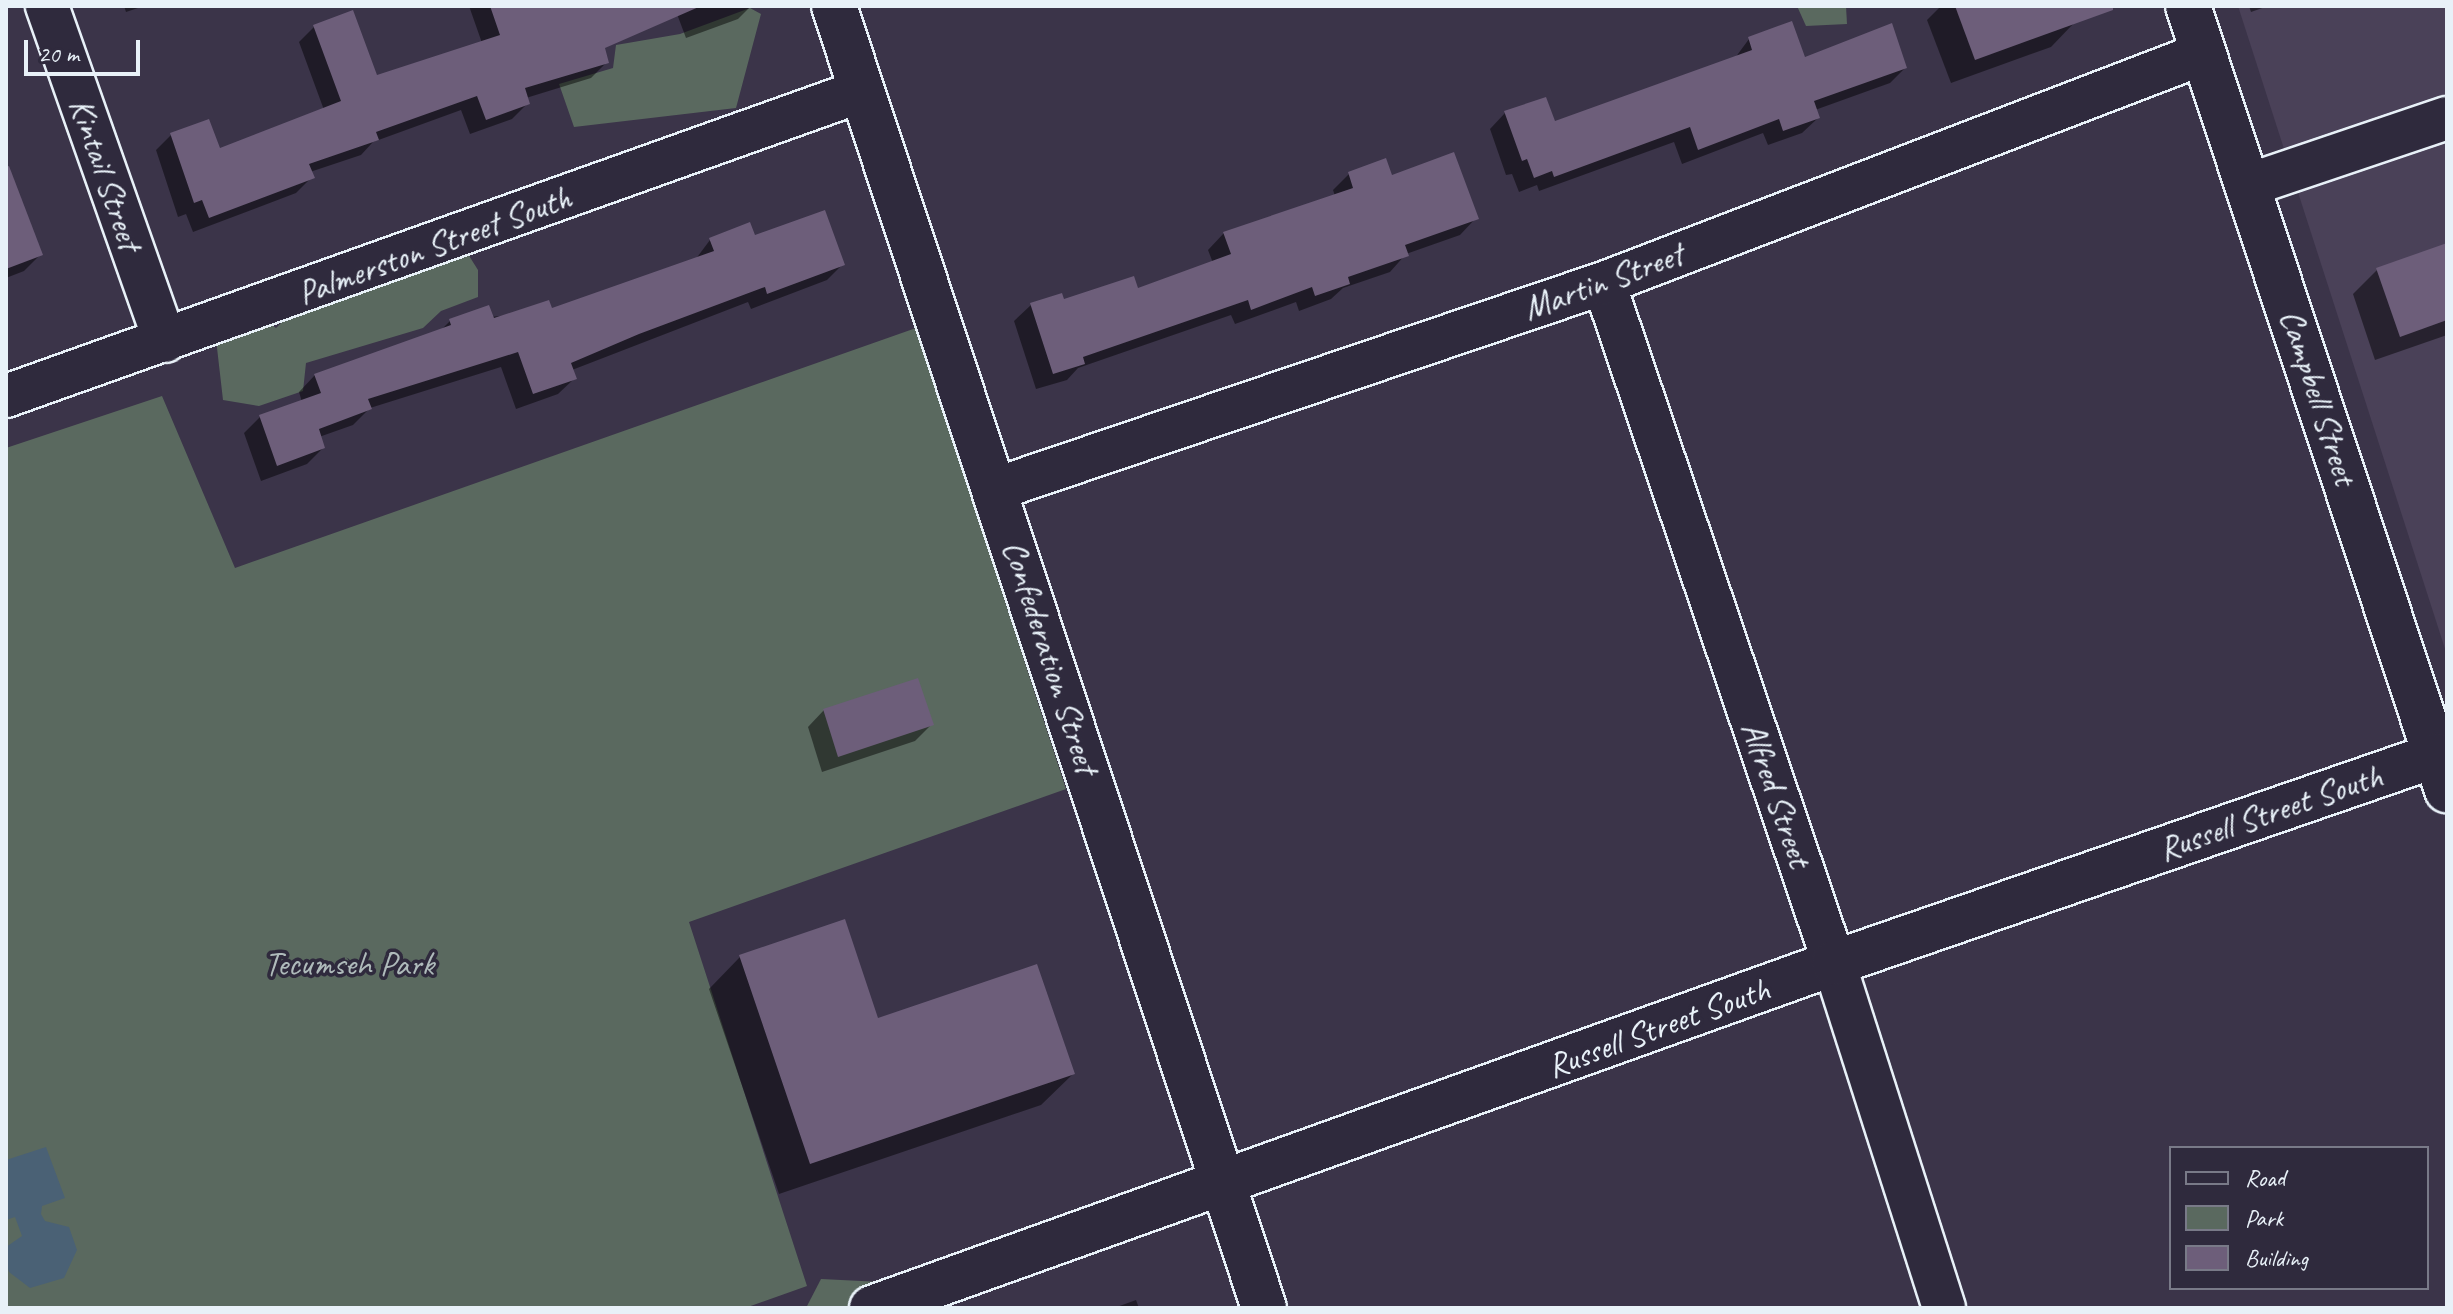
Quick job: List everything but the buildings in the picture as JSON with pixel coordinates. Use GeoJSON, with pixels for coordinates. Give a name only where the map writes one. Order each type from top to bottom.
{"type":"FeatureCollection","features":[{"type":"Feature","properties":{"kind":"street","name":"Kintail Street"},"geometry":{"type":"LineString","coordinates":[[47,6],[165,341]]}},
{"type":"Feature","properties":{"kind":"street","name":"Confederation Street"},"geometry":{"type":"LineString","coordinates":[[834,6],[1264,1308]]}},
{"type":"Feature","properties":{"kind":"street","name":"Campbell Street"},"geometry":{"type":"LineString","coordinates":[[2188,6],[2443,765]]}},
{"type":"Feature","properties":{"kind":"street","name":"Martin Street"},"geometry":{"type":"LineString","coordinates":[[996,489],[1604,283],[2204,53]]}},
{"type":"Feature","properties":{"kind":"street","name":"Palmerston Street South"},"geometry":{"type":"LineString","coordinates":[[6,396],[861,91]]}},
{"type":"Feature","properties":{"kind":"street"},"geometry":{"type":"LineString","coordinates":[[2249,185],[2447,118]]}},
{"type":"Feature","properties":{"kind":"street","name":"Alfred Street"},"geometry":{"type":"LineString","coordinates":[[1604,283],[1834,963],[1944,1308]]}},
{"type":"Feature","properties":{"kind":"street","name":"Russell Street South"},"geometry":{"type":"LineString","coordinates":[[872,1308],[1224,1185],[1834,963],[2443,765]]}},
{"type":"Feature","properties":{"kind":"shaded area"},"geometry":{"type":"Polygon","coordinates":[[[2238,6],[2447,6],[2447,655],[2238,6]]]}},
{"type":"Feature","properties":{"kind":"green space"},"geometry":{"type":"Polygon","coordinates":[[[1797,6],[1846,6],[1847,24],[1806,26],[1797,6]]]}},
{"type":"Feature","properties":{"kind":"green space"},"geometry":{"type":"Polygon","coordinates":[[[750,8],[761,14],[736,108],[574,127],[559,84],[613,68],[616,45],[680,34],[750,8]]]}},
{"type":"Feature","properties":{"kind":"green space"},"geometry":{"type":"Polygon","coordinates":[[[461,243],[478,270],[478,297],[441,311],[423,328],[306,363],[303,391],[259,406],[223,400],[213,313],[245,305],[276,328],[286,318],[461,243]]]}},
{"type":"Feature","properties":{"kind":"green space","name":"Tecumseh Park"},"geometry":{"type":"Polygon","coordinates":[[[916,328],[1066,789],[689,922],[807,1286],[745,1308],[6,1308],[6,448],[162,396],[235,568],[916,328]]]}},
{"type":"Feature","properties":{"kind":"green space"},"geometry":{"type":"Polygon","coordinates":[[[821,1279],[902,1283],[920,1308],[806,1308],[821,1279]]]}},
{"type":"Feature","properties":{"kind":"water"},"geometry":{"type":"Polygon","coordinates":[[[46,1147],[65,1198],[42,1206],[41,1214],[45,1221],[69,1227],[77,1250],[64,1278],[30,1288],[9,1272],[6,1262],[6,1247],[22,1236],[15,1217],[6,1220],[6,1160],[46,1147]]]}}]}
